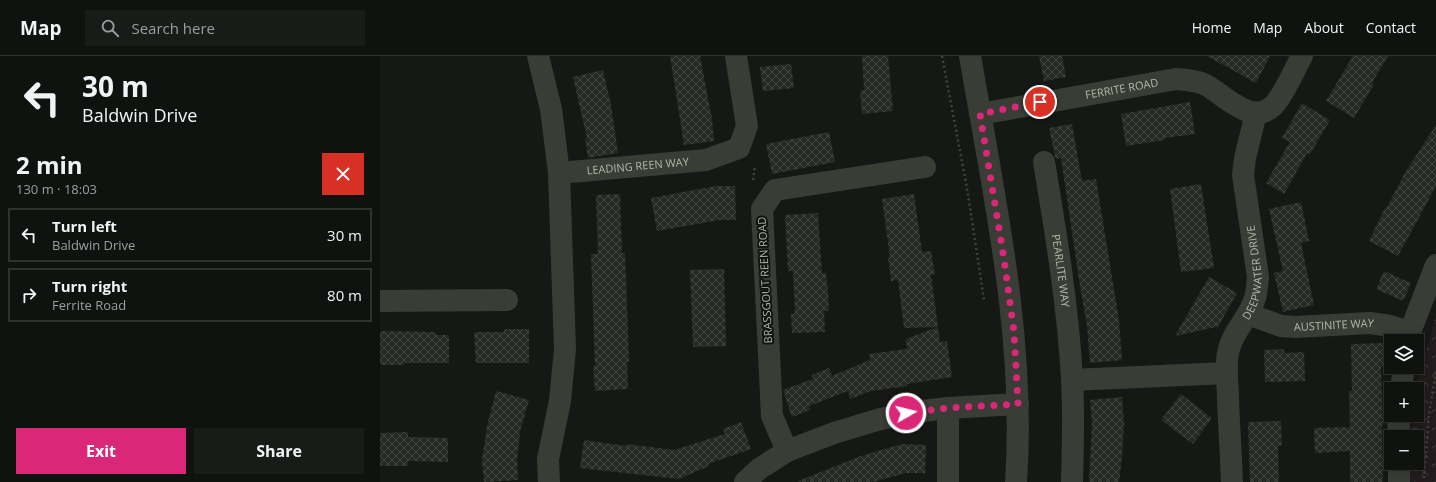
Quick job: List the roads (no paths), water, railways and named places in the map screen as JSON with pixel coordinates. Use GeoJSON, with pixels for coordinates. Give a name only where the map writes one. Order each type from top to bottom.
{"type":"FeatureCollection","features":[{"type":"Feature","properties":{"kind":"street"},"geometry":{"type":"LineString","coordinates":[[538,56],[551,109],[559,173],[565,349],[560,401],[548,459],[549,482]]}},
{"type":"Feature","properties":{"kind":"street","name":"LEADING REEN WAY"},"geometry":{"type":"LineString","coordinates":[[559,173],[706,160],[739,148],[747,126],[736,56]]}},
{"type":"Feature","properties":{"kind":"street"},"geometry":{"type":"LineString","coordinates":[[970,56],[1014,332],[1018,404],[1016,482]]}},
{"type":"Feature","properties":{"kind":"street"},"geometry":{"type":"LineString","coordinates":[[1256,113],[1266,111],[1272,107],[1302,56]]}},
{"type":"Feature","properties":{"kind":"street","name":"FERRITE ROAD"},"geometry":{"type":"LineString","coordinates":[[980,114],[1176,79],[1190,80],[1204,84],[1240,108],[1256,113]]}},
{"type":"Feature","properties":{"kind":"street","name":"DEEPWATER DRIVE"},"geometry":{"type":"LineString","coordinates":[[1232,482],[1227,373],[1228,354],[1232,338],[1248,314],[1256,298],[1258,277],[1243,175],[1243,166],[1256,113]]}},
{"type":"Feature","properties":{"kind":"street","name":"PEARLITE WAY"},"geometry":{"type":"LineString","coordinates":[[1044,162],[1068,322],[1072,380],[1072,482]]}},
{"type":"Feature","properties":{"kind":"street","name":"BRASSGOUT REEN ROAD"},"geometry":{"type":"LineString","coordinates":[[787,451],[772,416],[762,209],[775,190],[925,167]]}},
{"type":"Feature","properties":{"kind":"street"},"geometry":{"type":"LineString","coordinates":[[1410,334],[1436,265]]}},
{"type":"Feature","properties":{"kind":"street"},"geometry":{"type":"LineString","coordinates":[[380,301],[507,300]]}},
{"type":"Feature","properties":{"kind":"street","name":"AUSTINITE WAY"},"geometry":{"type":"LineString","coordinates":[[1248,314],[1281,326],[1296,327],[1370,323],[1390,326],[1405,334]]}},
{"type":"Feature","properties":{"kind":"street"},"geometry":{"type":"LineString","coordinates":[[1072,380],[1227,373]]}},
{"type":"Feature","properties":{"kind":"street"},"geometry":{"type":"LineString","coordinates":[[745,482],[759,469],[787,451],[834,433],[877,420],[906,413],[948,408],[1018,404]]}},
{"type":"Feature","properties":{"kind":"street"},"geometry":{"type":"LineString","coordinates":[[948,408],[948,482]]}},
{"type":"Feature","properties":{"kind":"street"},"geometry":{"type":"LineString","coordinates":[[1399,470],[1399,482]]}}]}
